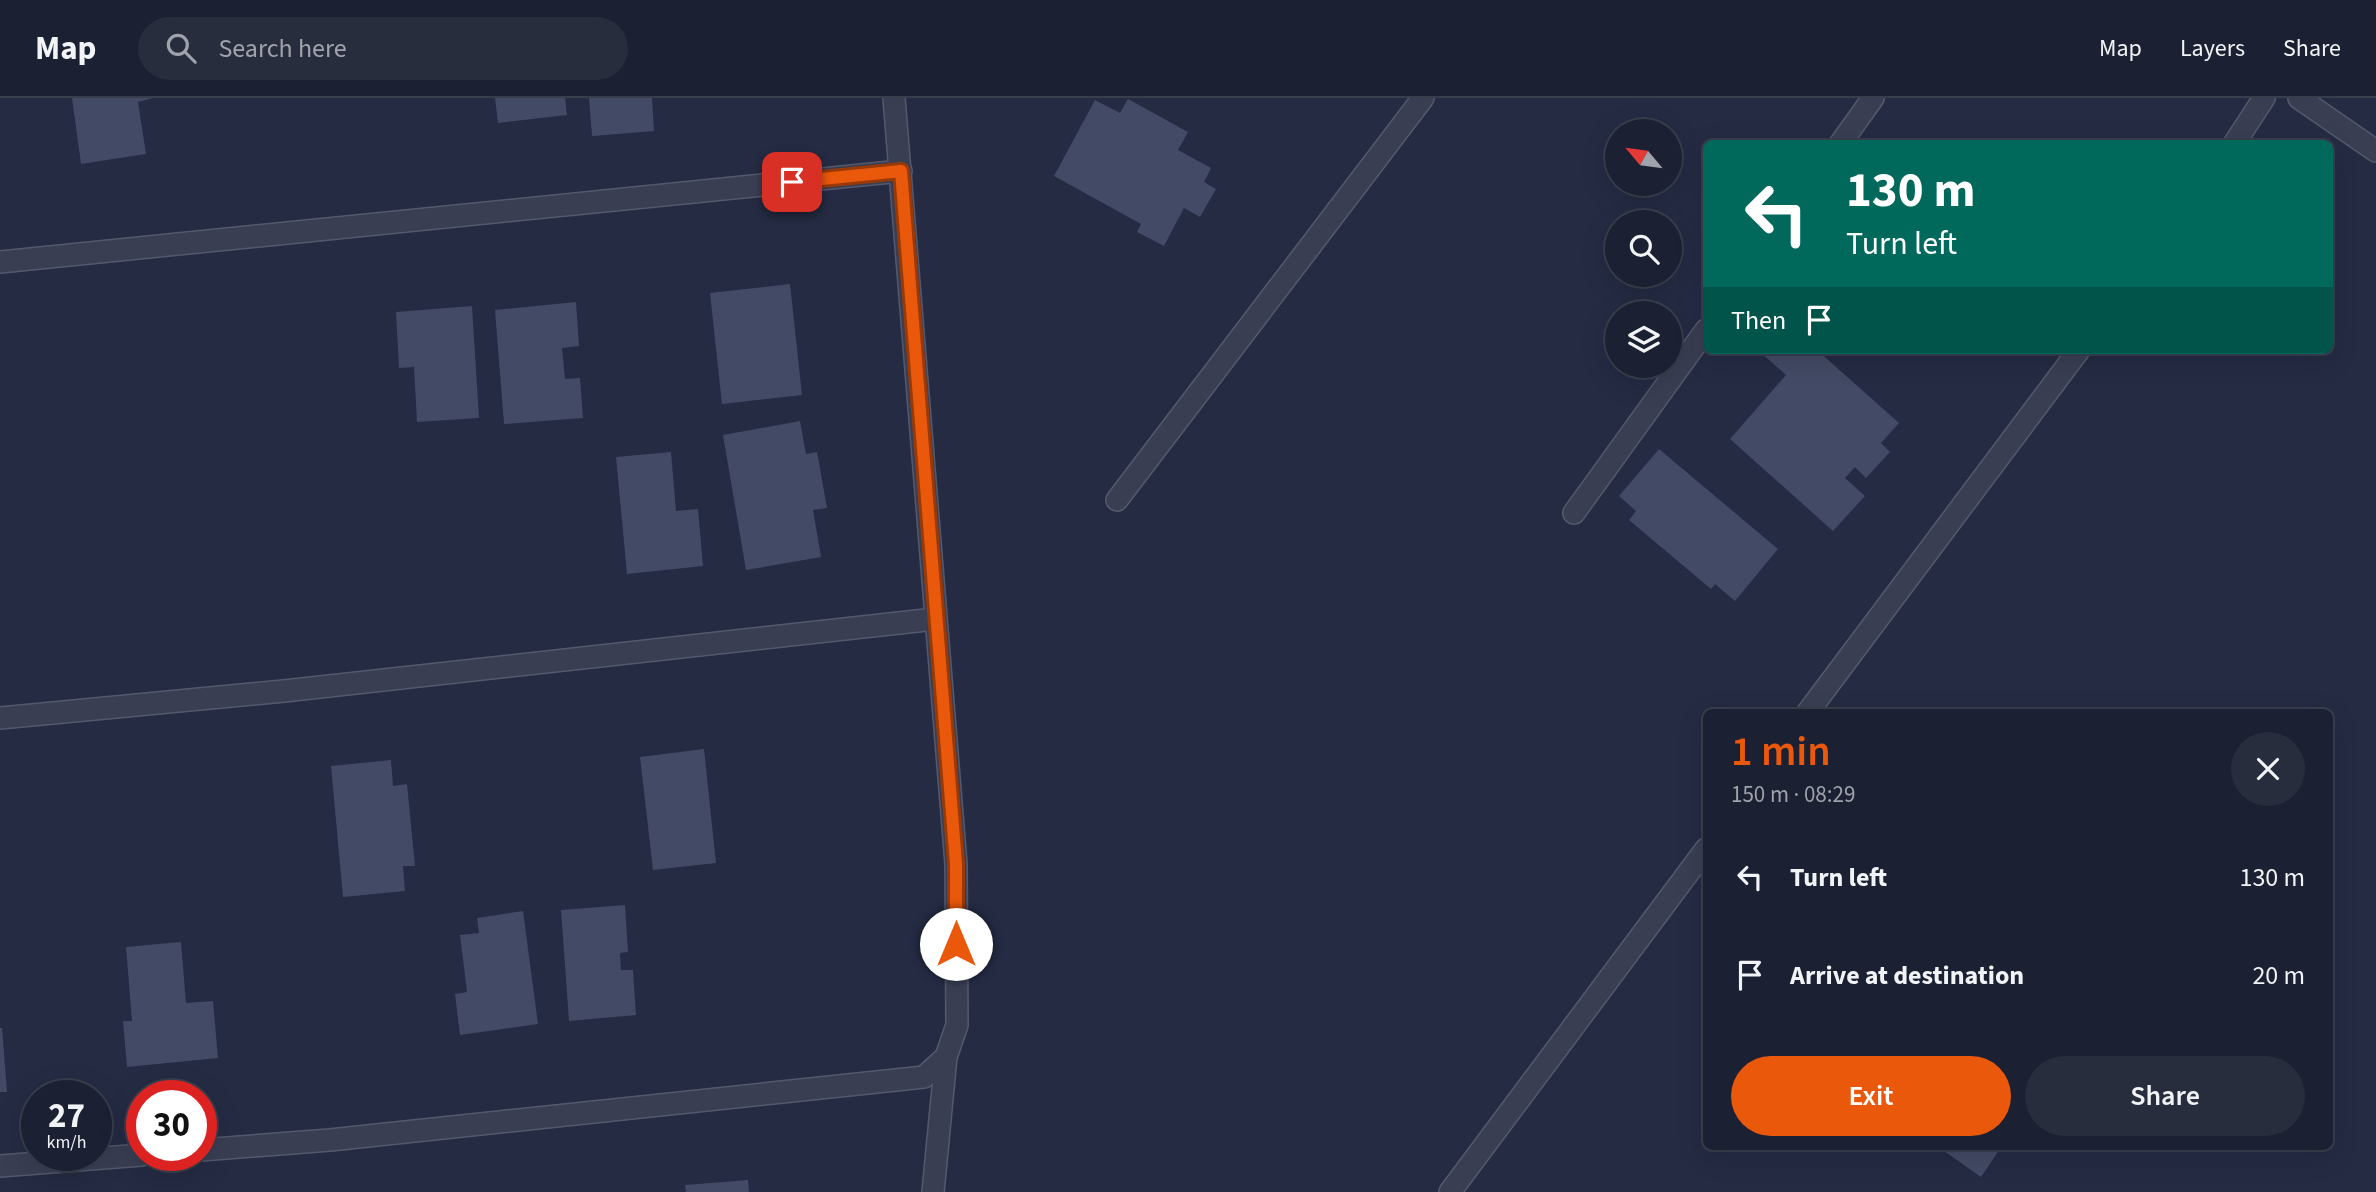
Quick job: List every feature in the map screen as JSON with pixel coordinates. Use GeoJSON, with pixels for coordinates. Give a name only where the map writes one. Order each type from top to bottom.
{"type":"FeatureCollection","features":[{"type":"Feature","properties":{"kind":"street"},"geometry":{"type":"LineString","coordinates":[[894,98],[956,864],[957,1025],[946,1057],[933,1192]]}},
{"type":"Feature","properties":{"kind":"street"},"geometry":{"type":"LineString","coordinates":[[1117,500],[1423,98]]}},
{"type":"Feature","properties":{"kind":"street"},"geometry":{"type":"LineString","coordinates":[[1843,140],[1873,98]]}},
{"type":"Feature","properties":{"kind":"street"},"geometry":{"type":"LineString","coordinates":[[2237,140],[2264,98]]}},
{"type":"Feature","properties":{"kind":"street"},"geometry":{"type":"LineString","coordinates":[[2298,98],[2376,151]]}},
{"type":"Feature","properties":{"kind":"street"},"geometry":{"type":"LineString","coordinates":[[0,262],[901,171]]}},
{"type":"Feature","properties":{"kind":"street"},"geometry":{"type":"LineString","coordinates":[[1574,513],[1703,334]]}},
{"type":"Feature","properties":{"kind":"street"},"geometry":{"type":"LineString","coordinates":[[1810,709],[2076,354]]}},
{"type":"Feature","properties":{"kind":"street"},"geometry":{"type":"LineString","coordinates":[[0,718],[284,691],[935,619]]}},
{"type":"Feature","properties":{"kind":"street"},"geometry":{"type":"LineString","coordinates":[[1450,1192],[1703,853]]}},
{"type":"Feature","properties":{"kind":"street"},"geometry":{"type":"LineString","coordinates":[[217,1149],[330,1140],[924,1077],[946,1057]]}},
{"type":"Feature","properties":{"kind":"street"},"geometry":{"type":"LineString","coordinates":[[0,1166],[126,1156]]}},
{"type":"Feature","properties":{"kind":"building"},"geometry":{"type":"Polygon","coordinates":[[[72,98],[153,98],[138,102],[146,154],[81,164],[72,98]]]}},
{"type":"Feature","properties":{"kind":"building"},"geometry":{"type":"Polygon","coordinates":[[[495,98],[565,98],[567,115],[498,123],[495,98]]]}},
{"type":"Feature","properties":{"kind":"building"},"geometry":{"type":"Polygon","coordinates":[[[589,98],[652,98],[654,131],[592,136],[589,98]]]}},
{"type":"Feature","properties":{"kind":"building"},"geometry":{"type":"Polygon","coordinates":[[[1128,99],[1188,132],[1178,150],[1211,168],[1204,182],[1216,189],[1200,217],[1184,208],[1164,246],[1137,232],[1141,224],[1054,176],[1095,100],[1120,113],[1128,99]]]}},
{"type":"Feature","properties":{"kind":"building"},"geometry":{"type":"Polygon","coordinates":[[[790,284],[802,395],[722,404],[710,293],[790,284]]]}},
{"type":"Feature","properties":{"kind":"building"},"geometry":{"type":"Polygon","coordinates":[[[576,302],[579,346],[562,348],[565,379],[580,378],[583,418],[504,424],[495,310],[576,302]]]}},
{"type":"Feature","properties":{"kind":"building"},"geometry":{"type":"Polygon","coordinates":[[[472,306],[479,418],[417,422],[414,367],[399,368],[396,312],[472,306]]]}},
{"type":"Feature","properties":{"kind":"building"},"geometry":{"type":"Polygon","coordinates":[[[1762,354],[1821,354],[1899,423],[1881,443],[1890,452],[1866,478],[1855,467],[1845,478],[1865,496],[1833,531],[1730,439],[1786,375],[1762,354]]]}},
{"type":"Feature","properties":{"kind":"building"},"geometry":{"type":"Polygon","coordinates":[[[800,421],[806,454],[817,452],[827,508],[813,510],[821,557],[746,570],[723,435],[800,421]]]}},
{"type":"Feature","properties":{"kind":"building"},"geometry":{"type":"Polygon","coordinates":[[[1659,449],[1778,549],[1735,601],[1715,584],[1711,589],[1629,520],[1636,511],[1619,496],[1659,449]]]}},
{"type":"Feature","properties":{"kind":"building"},"geometry":{"type":"Polygon","coordinates":[[[671,452],[676,511],[698,509],[703,566],[627,574],[616,457],[671,452]]]}},
{"type":"Feature","properties":{"kind":"building"},"geometry":{"type":"Polygon","coordinates":[[[704,749],[716,863],[653,870],[640,757],[704,749]]]}},
{"type":"Feature","properties":{"kind":"building"},"geometry":{"type":"Polygon","coordinates":[[[391,760],[393,786],[407,784],[415,866],[403,866],[405,891],[343,897],[331,766],[391,760]]]}},
{"type":"Feature","properties":{"kind":"building"},"geometry":{"type":"Polygon","coordinates":[[[625,905],[628,952],[620,953],[621,970],[633,970],[636,1015],[569,1021],[561,910],[625,905]]]}},
{"type":"Feature","properties":{"kind":"building"},"geometry":{"type":"Polygon","coordinates":[[[523,911],[538,1024],[460,1035],[455,994],[467,992],[460,935],[479,933],[477,918],[523,911]]]}},
{"type":"Feature","properties":{"kind":"building"},"geometry":{"type":"Polygon","coordinates":[[[181,942],[186,1003],[213,1001],[218,1058],[127,1067],[123,1021],[132,1021],[126,947],[181,942]]]}},
{"type":"Feature","properties":{"kind":"building"},"geometry":{"type":"Polygon","coordinates":[[[2,1028],[7,1092],[0,1092],[2,1028]]]}},
{"type":"Feature","properties":{"kind":"building"},"geometry":{"type":"Polygon","coordinates":[[[1943,1150],[1999,1150],[1981,1177],[1943,1150]]]}},
{"type":"Feature","properties":{"kind":"building"},"geometry":{"type":"Polygon","coordinates":[[[748,1180],[749,1192],[686,1192],[685,1185],[748,1180]]]}},
{"type":"Feature","properties":{"kind":"route"},"geometry":{"type":"LineString","coordinates":[[792,182],[901,171],[956,864],[956,944]]}}]}
